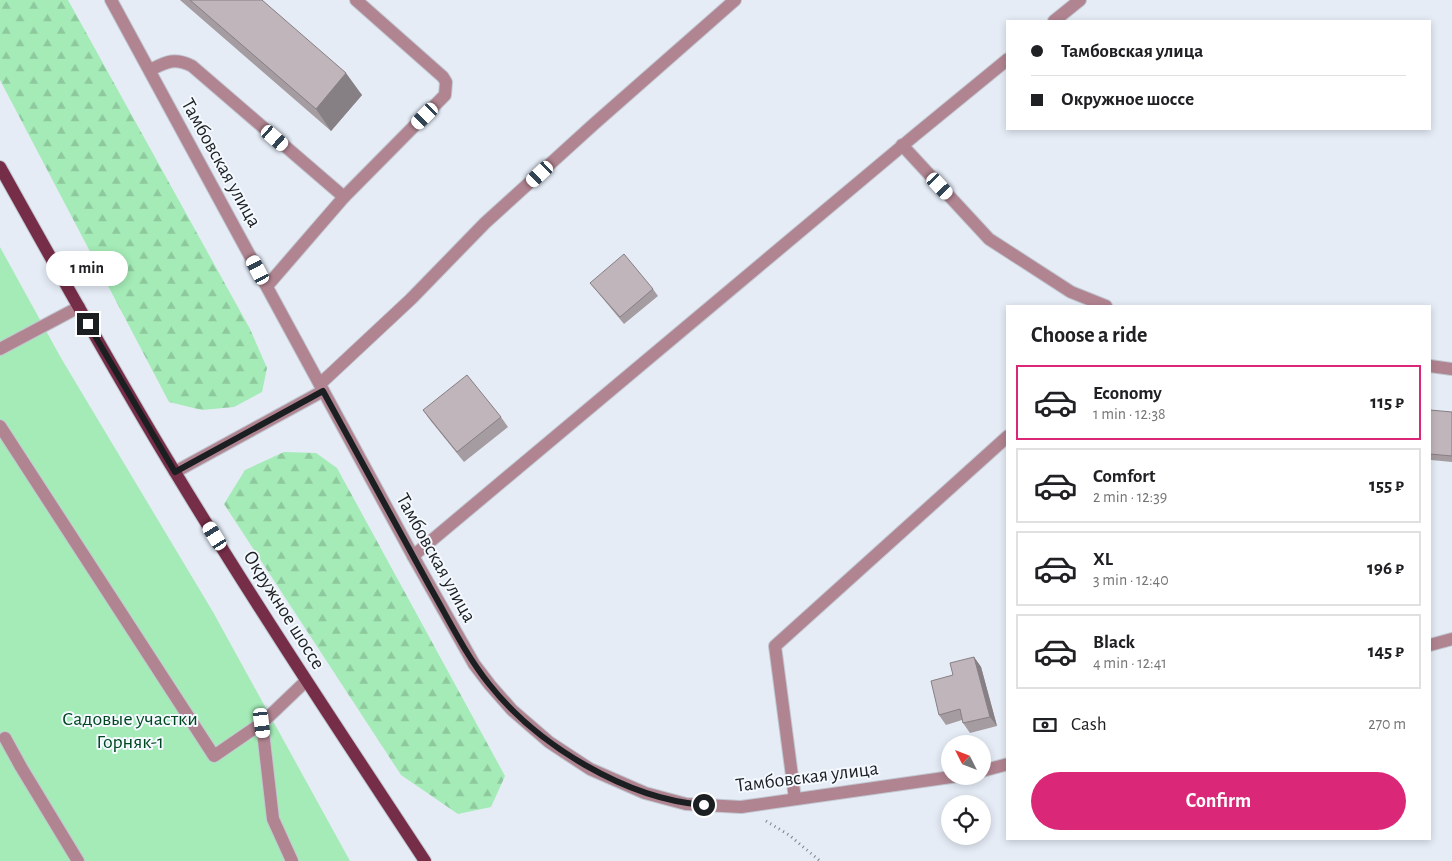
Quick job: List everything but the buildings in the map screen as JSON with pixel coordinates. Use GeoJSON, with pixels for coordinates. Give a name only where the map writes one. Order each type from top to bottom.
{"type":"FeatureCollection","features":[{"type":"Feature","properties":{"kind":"main road","name":"Окружное шоссе"},"geometry":{"type":"LineString","coordinates":[[0,166],[175,472],[306,681],[425,861]]}},
{"type":"Feature","properties":{"kind":"street","name":"Тамбовская улица"},"geometry":{"type":"LineString","coordinates":[[111,0],[413,556],[474,664],[512,710],[550,742],[590,769],[645,793],[686,804],[741,807],[941,779]]}},
{"type":"Feature","properties":{"kind":"street"},"geometry":{"type":"LineString","coordinates":[[267,286],[344,198],[444,95],[446,82],[439,72],[356,0]]}},
{"type":"Feature","properties":{"kind":"street"},"geometry":{"type":"LineString","coordinates":[[175,472],[322,388],[500,210],[735,0]]}},
{"type":"Feature","properties":{"kind":"street"},"geometry":{"type":"LineString","coordinates":[[1055,20],[1080,0]]}},
{"type":"Feature","properties":{"kind":"street"},"geometry":{"type":"LineString","coordinates":[[150,70],[171,61],[184,62],[192,66],[344,198]]}},
{"type":"Feature","properties":{"kind":"street"},"geometry":{"type":"LineString","coordinates":[[413,556],[902,145],[1006,61]]}},
{"type":"Feature","properties":{"kind":"street"},"geometry":{"type":"LineString","coordinates":[[902,145],[989,239],[1071,292],[1104,305]]}},
{"type":"Feature","properties":{"kind":"street"},"geometry":{"type":"LineString","coordinates":[[0,349],[79,307]]}},
{"type":"Feature","properties":{"kind":"street"},"geometry":{"type":"LineString","coordinates":[[1431,366],[1452,369]]}},
{"type":"Feature","properties":{"kind":"street"},"geometry":{"type":"LineString","coordinates":[[0,426],[214,756],[262,723],[306,681]]}},
{"type":"Feature","properties":{"kind":"street"},"geometry":{"type":"LineString","coordinates":[[795,800],[775,646],[1006,438]]}},
{"type":"Feature","properties":{"kind":"street"},"geometry":{"type":"LineString","coordinates":[[1431,645],[1452,639]]}},
{"type":"Feature","properties":{"kind":"street"},"geometry":{"type":"LineString","coordinates":[[262,723],[274,819],[292,861]]}},
{"type":"Feature","properties":{"kind":"street"},"geometry":{"type":"LineString","coordinates":[[5,738],[78,861]]}},
{"type":"Feature","properties":{"kind":"street"},"geometry":{"type":"LineString","coordinates":[[991,769],[1006,765]]}},
{"type":"Feature","properties":{"kind":"path"},"geometry":{"type":"LineString","coordinates":[[741,807],[789,835],[820,861]]}},
{"type":"Feature","properties":{"kind":"green space"},"geometry":{"type":"Polygon","coordinates":[[[0,0],[68,0],[250,329],[267,368],[262,392],[234,407],[202,410],[169,402],[0,80],[0,0]]]}},
{"type":"Feature","properties":{"kind":"green space","name":"Садовые участки Горняк-1"},"geometry":{"type":"Polygon","coordinates":[[[0,247],[61,358],[213,612],[350,861],[0,861],[0,247]]]}},
{"type":"Feature","properties":{"kind":"green space"},"geometry":{"type":"Polygon","coordinates":[[[284,452],[316,453],[337,468],[505,776],[491,807],[458,814],[401,775],[224,504],[245,470],[284,452]]]}},
{"type":"Feature","properties":{"kind":"route"},"geometry":{"type":"LineString","coordinates":[[88,324],[175,472],[323,391],[474,664],[512,710],[550,742],[590,769],[645,793],[686,804],[704,805]]}}]}
